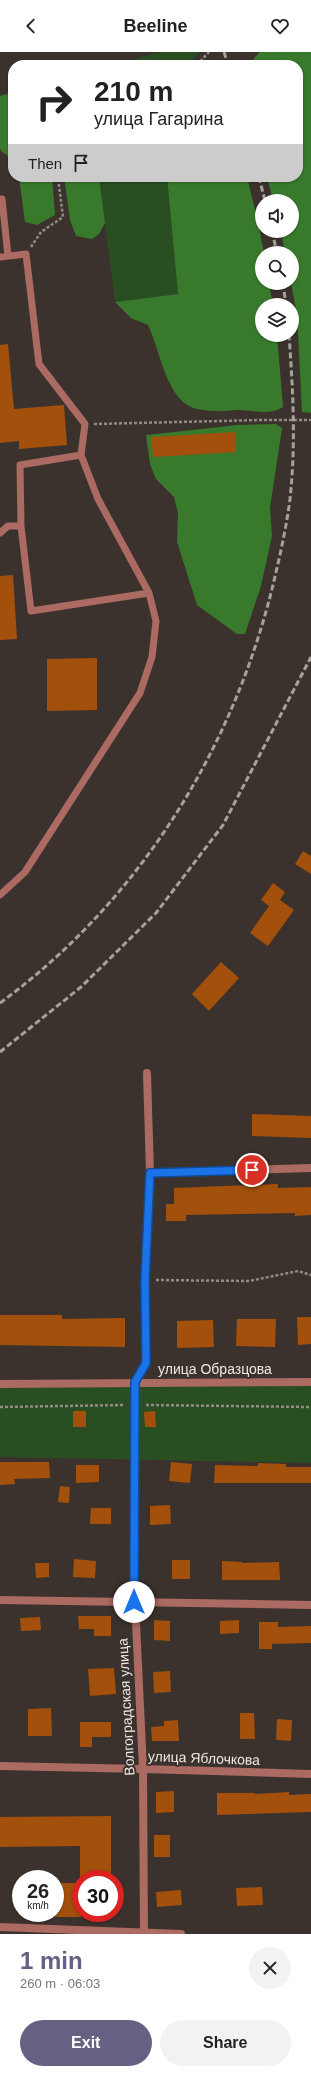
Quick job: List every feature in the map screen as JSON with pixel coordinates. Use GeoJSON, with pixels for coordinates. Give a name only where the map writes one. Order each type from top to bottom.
{"type":"FeatureCollection","features":[{"type":"Feature","properties":{"kind":"street"},"geometry":{"type":"LineString","coordinates":[[135,1382],[146,1363],[145,1280],[150,1173],[147,1073]]}},
{"type":"Feature","properties":{"kind":"street"},"geometry":{"type":"LineString","coordinates":[[150,1173],[311,1168]]}},
{"type":"Feature","properties":{"kind":"street","name":"Волгоградская улица"},"geometry":{"type":"LineString","coordinates":[[135,1382],[134,1602],[143,1768],[144,1933]]}},
{"type":"Feature","properties":{"kind":"street","name":"улица Образцова"},"geometry":{"type":"LineString","coordinates":[[0,1384],[311,1382]]}},
{"type":"Feature","properties":{"kind":"street"},"geometry":{"type":"LineString","coordinates":[[0,1600],[311,1605]]}},
{"type":"Feature","properties":{"kind":"street","name":"улица Яблочкова"},"geometry":{"type":"LineString","coordinates":[[0,1766],[143,1768],[311,1774]]}},
{"type":"Feature","properties":{"kind":"street"},"geometry":{"type":"LineString","coordinates":[[0,1927],[181,1934]]}},
{"type":"Feature","properties":{"kind":"lane"},"geometry":{"type":"LineString","coordinates":[[0,199],[2,198],[8,256]]}},
{"type":"Feature","properties":{"kind":"lane"},"geometry":{"type":"LineString","coordinates":[[0,257],[26,254],[39,364],[85,424],[81,455],[98,499],[149,593],[156,620],[152,657],[140,693],[25,872],[0,895]]}},
{"type":"Feature","properties":{"kind":"lane"},"geometry":{"type":"LineString","coordinates":[[81,455],[20,465],[21,526],[31,612],[149,593]]}},
{"type":"Feature","properties":{"kind":"lane"},"geometry":{"type":"LineString","coordinates":[[0,533],[8,526],[21,526]]}},
{"type":"Feature","properties":{"kind":"path"},"geometry":{"type":"LineString","coordinates":[[202,60],[209,52]]}},
{"type":"Feature","properties":{"kind":"path"},"geometry":{"type":"LineString","coordinates":[[26,254],[41,232],[63,217],[59,182]]}},
{"type":"Feature","properties":{"kind":"path"},"geometry":{"type":"LineString","coordinates":[[85,424],[311,420]]}},
{"type":"Feature","properties":{"kind":"path"},"geometry":{"type":"LineString","coordinates":[[145,1280],[249,1281],[298,1271],[311,1275]]}},
{"type":"Feature","properties":{"kind":"path"},"geometry":{"type":"LineString","coordinates":[[0,1408],[135,1405],[311,1407]]}},
{"type":"Feature","properties":{"kind":"green space"},"geometry":{"type":"Polygon","coordinates":[[[158,52],[199,52],[192,60],[133,60],[158,52]]]}},
{"type":"Feature","properties":{"kind":"green space"},"geometry":{"type":"Polygon","coordinates":[[[260,52],[311,52],[311,413],[302,412],[298,342],[299,298],[294,298],[292,290],[299,290],[299,246],[284,246],[282,238],[299,238],[299,194],[271,194],[268,182],[303,182],[303,60],[253,60],[260,52]]]}},
{"type":"Feature","properties":{"kind":"green space"},"geometry":{"type":"Polygon","coordinates":[[[8,94],[8,156],[1,151],[0,148],[0,96],[8,94]]]}},
{"type":"Feature","properties":{"kind":"green space"},"geometry":{"type":"Polygon","coordinates":[[[20,182],[52,182],[55,215],[37,225],[25,222],[20,182]]]}},
{"type":"Feature","properties":{"kind":"green space"},"geometry":{"type":"Polygon","coordinates":[[[65,182],[100,182],[105,223],[99,234],[92,239],[76,236],[70,220],[65,182]]]}},
{"type":"Feature","properties":{"kind":"green space"},"geometry":{"type":"Polygon","coordinates":[[[100,182],[167,182],[178,294],[115,302],[100,182]]]}},
{"type":"Feature","properties":{"kind":"green space"},"geometry":{"type":"Polygon","coordinates":[[[167,182],[248,182],[255,210],[255,238],[261,238],[263,246],[255,246],[255,290],[270,290],[272,298],[255,298],[255,342],[278,342],[283,407],[278,410],[267,412],[239,410],[212,411],[192,408],[187,405],[179,398],[168,379],[148,325],[131,318],[115,302],[178,294],[167,182]]]}},
{"type":"Feature","properties":{"kind":"green space"},"geometry":{"type":"Polygon","coordinates":[[[276,424],[282,428],[270,508],[272,536],[261,586],[245,634],[237,634],[197,605],[177,542],[178,513],[174,497],[156,479],[150,464],[146,435],[238,425],[276,424]]]}},
{"type":"Feature","properties":{"kind":"green space"},"geometry":{"type":"Polygon","coordinates":[[[311,1382],[311,1463],[0,1457],[0,1384],[311,1382]]]}},
{"type":"Feature","properties":{"kind":"building"},"geometry":{"type":"Polygon","coordinates":[[[8,344],[14,409],[64,405],[67,445],[19,449],[19,441],[0,443],[0,345],[8,344]]]}},
{"type":"Feature","properties":{"kind":"building"},"geometry":{"type":"Polygon","coordinates":[[[235,432],[236,452],[153,457],[151,437],[235,432]]]}},
{"type":"Feature","properties":{"kind":"building"},"geometry":{"type":"Polygon","coordinates":[[[13,575],[17,639],[0,640],[0,576],[13,575]]]}},
{"type":"Feature","properties":{"kind":"building"},"geometry":{"type":"Polygon","coordinates":[[[97,658],[97,710],[47,711],[47,659],[97,658]]]}},
{"type":"Feature","properties":{"kind":"building"},"geometry":{"type":"Polygon","coordinates":[[[303,851],[311,856],[311,874],[295,864],[303,851]]]}},
{"type":"Feature","properties":{"kind":"building"},"geometry":{"type":"Polygon","coordinates":[[[273,883],[285,892],[280,900],[294,910],[268,946],[250,933],[269,906],[261,900],[273,883]]]}},
{"type":"Feature","properties":{"kind":"building"},"geometry":{"type":"Polygon","coordinates":[[[221,962],[239,978],[209,1011],[192,994],[221,962]]]}},
{"type":"Feature","properties":{"kind":"building"},"geometry":{"type":"Polygon","coordinates":[[[252,1114],[311,1116],[311,1138],[252,1136],[252,1114]]]}},
{"type":"Feature","properties":{"kind":"building"},"geometry":{"type":"Polygon","coordinates":[[[278,1184],[278,1188],[311,1187],[311,1215],[295,1216],[295,1213],[186,1215],[186,1221],[166,1221],[166,1204],[174,1204],[174,1188],[278,1184]]]}},
{"type":"Feature","properties":{"kind":"building"},"geometry":{"type":"Polygon","coordinates":[[[0,1315],[62,1315],[62,1319],[125,1318],[125,1347],[0,1345],[0,1315]]]}},
{"type":"Feature","properties":{"kind":"building"},"geometry":{"type":"Polygon","coordinates":[[[297,1317],[311,1317],[311,1344],[298,1345],[297,1317]]]}},
{"type":"Feature","properties":{"kind":"building"},"geometry":{"type":"Polygon","coordinates":[[[237,1319],[276,1319],[275,1347],[236,1346],[237,1319]]]}},
{"type":"Feature","properties":{"kind":"building"},"geometry":{"type":"Polygon","coordinates":[[[213,1320],[214,1347],[177,1348],[177,1321],[213,1320]]]}},
{"type":"Feature","properties":{"kind":"building"},"geometry":{"type":"Polygon","coordinates":[[[73,1411],[86,1411],[86,1427],[73,1427],[73,1411]]]}},
{"type":"Feature","properties":{"kind":"building"},"geometry":{"type":"Polygon","coordinates":[[[155,1411],[156,1427],[145,1427],[144,1412],[155,1411]]]}},
{"type":"Feature","properties":{"kind":"building"},"geometry":{"type":"Polygon","coordinates":[[[0,1462],[49,1462],[50,1478],[14,1479],[15,1484],[0,1485],[0,1462]]]}},
{"type":"Feature","properties":{"kind":"building"},"geometry":{"type":"Polygon","coordinates":[[[171,1462],[192,1464],[190,1483],[169,1481],[171,1462]]]}},
{"type":"Feature","properties":{"kind":"building"},"geometry":{"type":"Polygon","coordinates":[[[258,1463],[286,1464],[286,1467],[311,1467],[311,1483],[214,1483],[215,1465],[258,1466],[258,1463]]]}},
{"type":"Feature","properties":{"kind":"building"},"geometry":{"type":"Polygon","coordinates":[[[76,1465],[99,1465],[99,1482],[76,1483],[76,1465]]]}},
{"type":"Feature","properties":{"kind":"building"},"geometry":{"type":"Polygon","coordinates":[[[60,1486],[70,1487],[69,1503],[58,1502],[60,1486]]]}},
{"type":"Feature","properties":{"kind":"building"},"geometry":{"type":"Polygon","coordinates":[[[170,1505],[171,1524],[150,1525],[150,1506],[170,1505]]]}},
{"type":"Feature","properties":{"kind":"building"},"geometry":{"type":"Polygon","coordinates":[[[91,1508],[111,1508],[111,1524],[90,1524],[91,1508]]]}},
{"type":"Feature","properties":{"kind":"building"},"geometry":{"type":"Polygon","coordinates":[[[74,1559],[96,1561],[95,1578],[73,1577],[74,1559]]]}},
{"type":"Feature","properties":{"kind":"building"},"geometry":{"type":"Polygon","coordinates":[[[172,1560],[190,1560],[190,1579],[172,1579],[172,1560]]]}},
{"type":"Feature","properties":{"kind":"building"},"geometry":{"type":"Polygon","coordinates":[[[222,1561],[242,1563],[279,1562],[280,1580],[222,1580],[222,1561]]]}},
{"type":"Feature","properties":{"kind":"building"},"geometry":{"type":"Polygon","coordinates":[[[35,1563],[49,1563],[49,1577],[36,1578],[35,1563]]]}},
{"type":"Feature","properties":{"kind":"building"},"geometry":{"type":"Polygon","coordinates":[[[78,1616],[111,1616],[111,1636],[94,1636],[94,1629],[79,1629],[78,1616]]]}},
{"type":"Feature","properties":{"kind":"building"},"geometry":{"type":"Polygon","coordinates":[[[40,1617],[41,1630],[21,1631],[20,1618],[40,1617]]]}},
{"type":"Feature","properties":{"kind":"building"},"geometry":{"type":"Polygon","coordinates":[[[154,1620],[170,1621],[170,1641],[154,1640],[154,1620]]]}},
{"type":"Feature","properties":{"kind":"building"},"geometry":{"type":"Polygon","coordinates":[[[239,1620],[239,1633],[220,1634],[220,1621],[239,1620]]]}},
{"type":"Feature","properties":{"kind":"building"},"geometry":{"type":"Polygon","coordinates":[[[259,1622],[278,1622],[278,1627],[311,1626],[311,1643],[272,1644],[272,1649],[259,1649],[259,1622]]]}},
{"type":"Feature","properties":{"kind":"building"},"geometry":{"type":"Polygon","coordinates":[[[114,1668],[116,1694],[90,1696],[88,1669],[114,1668]]]}},
{"type":"Feature","properties":{"kind":"building"},"geometry":{"type":"Polygon","coordinates":[[[170,1671],[171,1692],[154,1693],[153,1672],[170,1671]]]}},
{"type":"Feature","properties":{"kind":"building"},"geometry":{"type":"Polygon","coordinates":[[[51,1708],[52,1736],[28,1736],[28,1709],[51,1708]]]}},
{"type":"Feature","properties":{"kind":"building"},"geometry":{"type":"Polygon","coordinates":[[[240,1713],[254,1713],[255,1739],[240,1739],[240,1713]]]}},
{"type":"Feature","properties":{"kind":"building"},"geometry":{"type":"Polygon","coordinates":[[[277,1719],[292,1720],[291,1741],[276,1740],[277,1719]]]}},
{"type":"Feature","properties":{"kind":"building"},"geometry":{"type":"Polygon","coordinates":[[[178,1720],[179,1741],[152,1741],[151,1727],[164,1726],[164,1721],[178,1720]]]}},
{"type":"Feature","properties":{"kind":"building"},"geometry":{"type":"Polygon","coordinates":[[[80,1722],[111,1722],[111,1737],[92,1737],[92,1747],[80,1747],[80,1722]]]}},
{"type":"Feature","properties":{"kind":"building"},"geometry":{"type":"Polygon","coordinates":[[[174,1791],[174,1812],[156,1813],[156,1792],[174,1791]]]}},
{"type":"Feature","properties":{"kind":"building"},"geometry":{"type":"Polygon","coordinates":[[[289,1792],[289,1795],[311,1794],[311,1812],[217,1815],[217,1793],[255,1794],[289,1792]]]}},
{"type":"Feature","properties":{"kind":"building"},"geometry":{"type":"Polygon","coordinates":[[[111,1816],[111,1870],[80,1870],[80,1846],[0,1847],[0,1817],[111,1816]]]}},
{"type":"Feature","properties":{"kind":"building"},"geometry":{"type":"Polygon","coordinates":[[[154,1835],[170,1835],[170,1857],[154,1857],[154,1835]]]}},
{"type":"Feature","properties":{"kind":"building"},"geometry":{"type":"Polygon","coordinates":[[[64,1883],[72,1883],[72,1917],[64,1917],[64,1883]]]}},
{"type":"Feature","properties":{"kind":"building"},"geometry":{"type":"Polygon","coordinates":[[[262,1887],[263,1905],[237,1906],[236,1888],[262,1887]]]}},
{"type":"Feature","properties":{"kind":"building"},"geometry":{"type":"Polygon","coordinates":[[[181,1890],[182,1905],[157,1907],[156,1892],[181,1890]]]}},
{"type":"Feature","properties":{"kind":"railway"},"geometry":{"type":"LineString","coordinates":[[224,52],[226,60]]}},
{"type":"Feature","properties":{"kind":"railway"},"geometry":{"type":"LineString","coordinates":[[260,182],[263,194]]}},
{"type":"Feature","properties":{"kind":"railway"},"geometry":{"type":"LineString","coordinates":[[274,238],[275,246]]}},
{"type":"Feature","properties":{"kind":"railway"},"geometry":{"type":"LineString","coordinates":[[284,290],[285,298]]}},
{"type":"Feature","properties":{"kind":"railway"},"geometry":{"type":"LineString","coordinates":[[0,1003],[49,963],[95,919],[135,871],[172,820],[204,766],[231,709],[254,650],[272,589],[290,499],[293,458],[293,397],[289,342]]}},
{"type":"Feature","properties":{"kind":"railway"},"geometry":{"type":"LineString","coordinates":[[0,1052],[81,987],[156,913],[223,825],[311,657]]}},
{"type":"Feature","properties":{"kind":"route"},"geometry":{"type":"LineString","coordinates":[[134,1602],[135,1382],[146,1363],[145,1280],[150,1173],[252,1170]]}}]}
